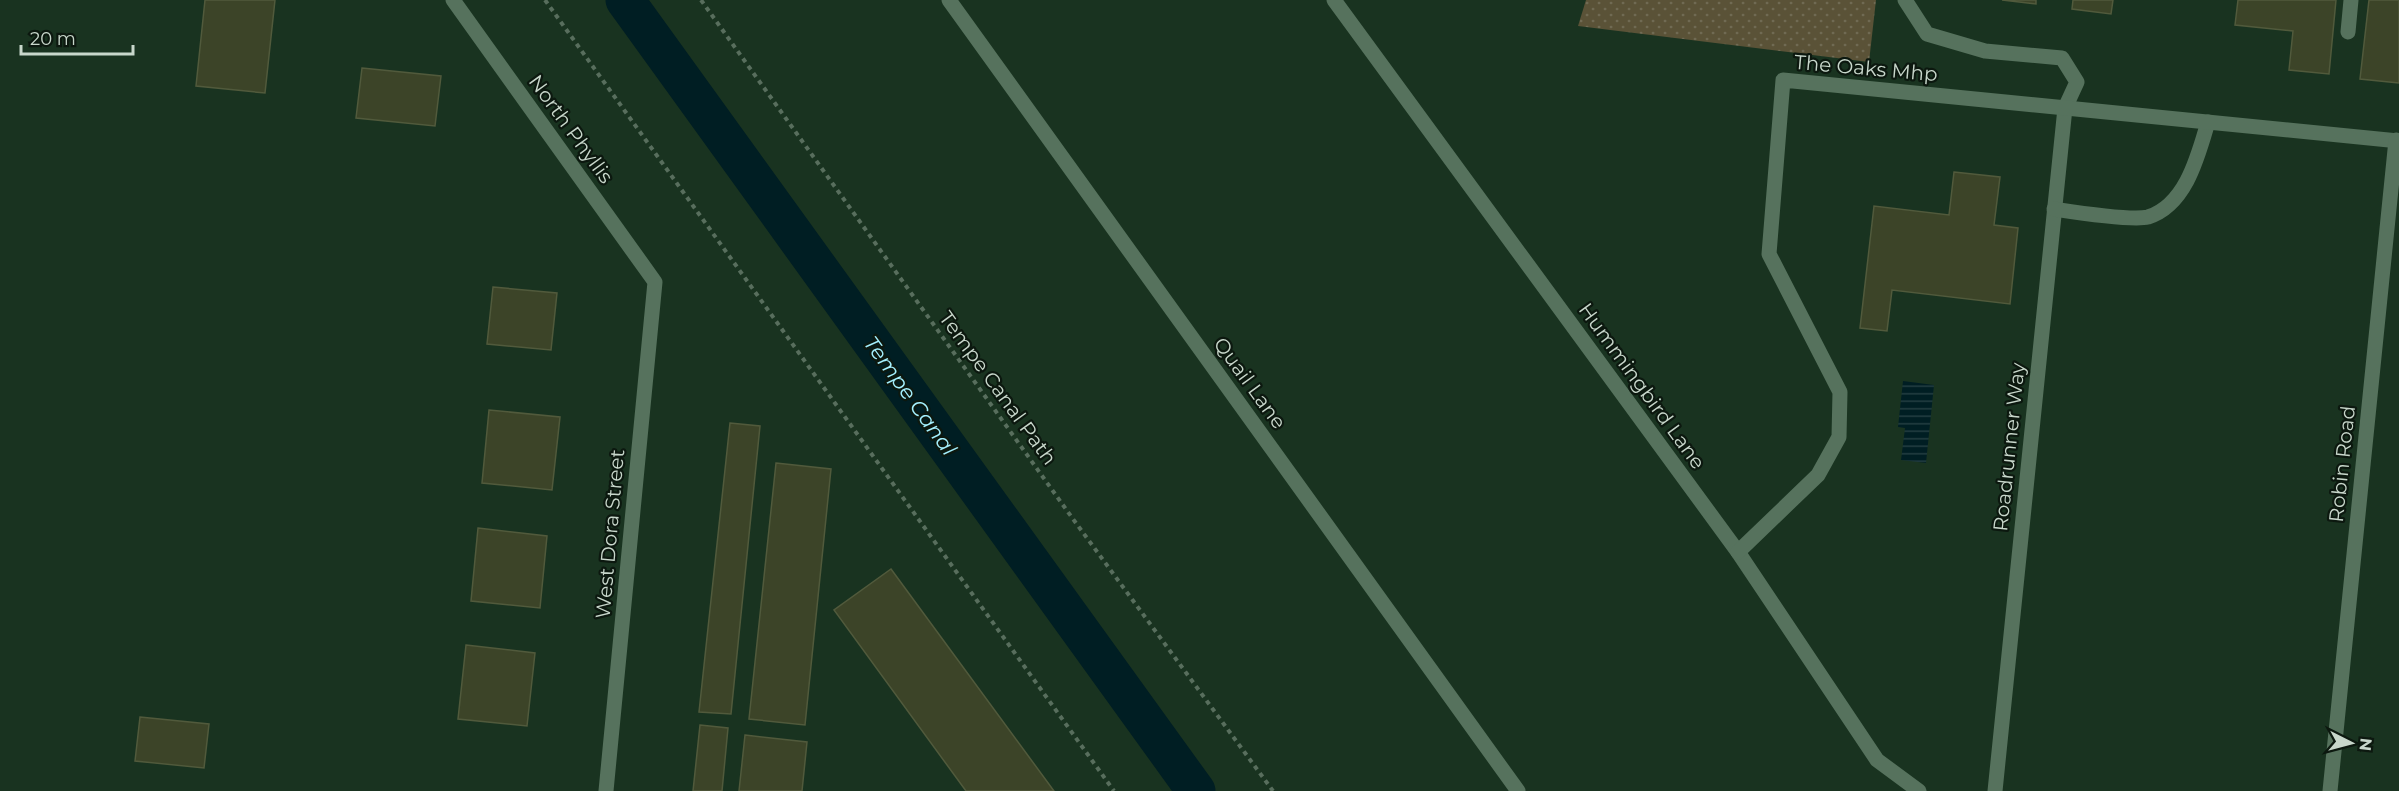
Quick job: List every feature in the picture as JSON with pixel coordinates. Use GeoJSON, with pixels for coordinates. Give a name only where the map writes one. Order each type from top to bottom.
{"type":"FeatureCollection","features":[{"type":"Feature","properties":{"kind":"street","name":"North Phyllis"},"geometry":{"type":"LineString","coordinates":[[453,0],[655,282]]}},
{"type":"Feature","properties":{"kind":"street","name":"Quail Lane"},"geometry":{"type":"LineString","coordinates":[[949,0],[1518,791]]}},
{"type":"Feature","properties":{"kind":"street","name":"Hummingbird Lane"},"geometry":{"type":"LineString","coordinates":[[1334,0],[1738,552],[1877,760],[1919,791]]}},
{"type":"Feature","properties":{"kind":"street","name":"Roadrunner Way"},"geometry":{"type":"LineString","coordinates":[[1905,0],[1927,34],[1985,51],[2062,58],[2077,82],[2065,108],[1995,791]]}},
{"type":"Feature","properties":{"kind":"street"},"geometry":{"type":"LineString","coordinates":[[2348,32],[2350,0]]}},
{"type":"Feature","properties":{"kind":"street","name":"The Oaks Mhp"},"geometry":{"type":"LineString","coordinates":[[1738,552],[1818,475],[1839,437],[1840,392],[1769,254],[1783,80],[2397,141]]}},
{"type":"Feature","properties":{"kind":"street"},"geometry":{"type":"LineString","coordinates":[[2054,209],[2147,217],[2173,202],[2195,165],[2208,122]]}},
{"type":"Feature","properties":{"kind":"street","name":"Robin Road"},"geometry":{"type":"LineString","coordinates":[[2330,791],[2397,141]]}},
{"type":"Feature","properties":{"kind":"street","name":"West Dora Street"},"geometry":{"type":"LineString","coordinates":[[606,791],[655,282]]}},
{"type":"Feature","properties":{"kind":"path"},"geometry":{"type":"LineString","coordinates":[[545,0],[1114,791]]}},
{"type":"Feature","properties":{"kind":"path","name":"Tempe Canal Path"},"geometry":{"type":"LineString","coordinates":[[701,0],[1073,519],[1274,791]]}},
{"type":"Feature","properties":{"kind":"shaded area"},"geometry":{"type":"Polygon","coordinates":[[[1586,0],[1876,0],[1869,62],[1578,26],[1586,0]]]}},
{"type":"Feature","properties":{"kind":"water"},"geometry":{"type":"Polygon","coordinates":[[[1903,381],[1934,385],[1926,463],[1901,460],[1905,428],[1898,427],[1903,381]]]}},
{"type":"Feature","properties":{"kind":"building"},"geometry":{"type":"Polygon","coordinates":[[[205,0],[275,0],[265,93],[196,86],[205,0]]]}},
{"type":"Feature","properties":{"kind":"building"},"geometry":{"type":"Polygon","coordinates":[[[2002,0],[2036,0],[2036,4],[2002,0]]]}},
{"type":"Feature","properties":{"kind":"building"},"geometry":{"type":"Polygon","coordinates":[[[2073,0],[2113,0],[2111,14],[2072,9],[2073,0]]]}},
{"type":"Feature","properties":{"kind":"building"},"geometry":{"type":"Polygon","coordinates":[[[2238,0],[2336,0],[2329,74],[2289,70],[2293,31],[2235,25],[2238,0]]]}},
{"type":"Feature","properties":{"kind":"building"},"geometry":{"type":"Polygon","coordinates":[[[2369,0],[2399,0],[2399,83],[2360,79],[2369,0]]]}},
{"type":"Feature","properties":{"kind":"building"},"geometry":{"type":"Polygon","coordinates":[[[362,68],[441,76],[435,126],[356,118],[362,68]]]}},
{"type":"Feature","properties":{"kind":"building"},"geometry":{"type":"Polygon","coordinates":[[[1954,172],[2000,177],[1994,225],[2018,228],[2010,304],[1892,290],[1887,331],[1860,328],[1874,206],[1949,215],[1954,172]]]}},
{"type":"Feature","properties":{"kind":"building"},"geometry":{"type":"Polygon","coordinates":[[[493,287],[557,293],[551,350],[487,344],[493,287]]]}},
{"type":"Feature","properties":{"kind":"building"},"geometry":{"type":"Polygon","coordinates":[[[489,410],[560,417],[552,490],[482,483],[489,410]]]}},
{"type":"Feature","properties":{"kind":"building"},"geometry":{"type":"Polygon","coordinates":[[[730,423],[760,426],[731,714],[699,712],[730,423]]]}},
{"type":"Feature","properties":{"kind":"building"},"geometry":{"type":"Polygon","coordinates":[[[776,463],[831,469],[805,725],[749,719],[776,463]]]}},
{"type":"Feature","properties":{"kind":"building"},"geometry":{"type":"Polygon","coordinates":[[[478,528],[547,536],[540,608],[471,601],[478,528]]]}},
{"type":"Feature","properties":{"kind":"building"},"geometry":{"type":"Polygon","coordinates":[[[891,569],[1054,791],[966,791],[834,610],[891,569]]]}},
{"type":"Feature","properties":{"kind":"building"},"geometry":{"type":"Polygon","coordinates":[[[466,645],[535,653],[527,726],[458,719],[466,645]]]}},
{"type":"Feature","properties":{"kind":"building"},"geometry":{"type":"Polygon","coordinates":[[[140,717],[209,724],[204,768],[135,761],[140,717]]]}},
{"type":"Feature","properties":{"kind":"building"},"geometry":{"type":"Polygon","coordinates":[[[700,725],[728,728],[722,791],[693,791],[700,725]]]}},
{"type":"Feature","properties":{"kind":"building"},"geometry":{"type":"Polygon","coordinates":[[[745,735],[807,742],[802,791],[739,791],[745,735]]]}},
{"type":"Feature","properties":{"kind":"waterway","name":"Tempe Canal"},"geometry":{"type":"LineString","coordinates":[[625,0],[1196,791]]}}]}
